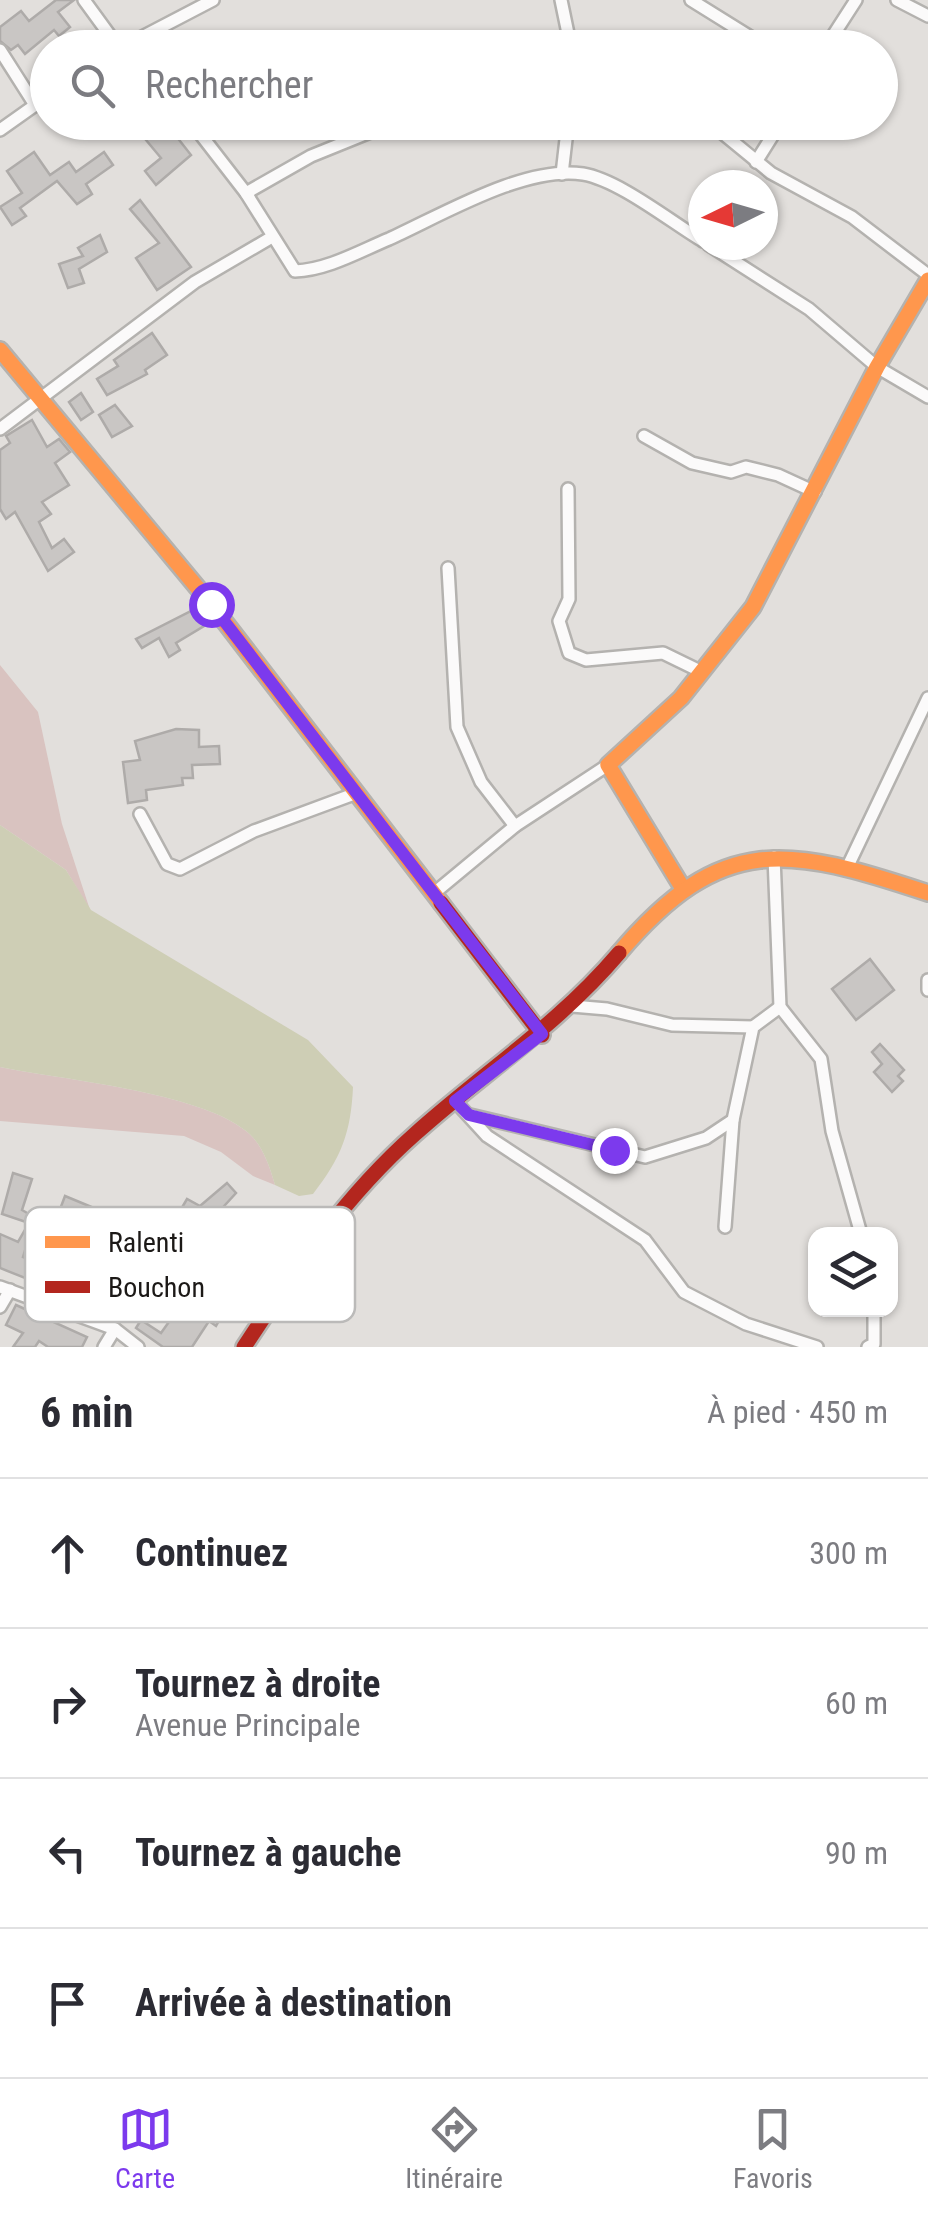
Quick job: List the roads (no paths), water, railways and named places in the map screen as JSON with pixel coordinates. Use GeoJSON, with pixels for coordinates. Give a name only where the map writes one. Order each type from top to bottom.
{"type":"FeatureCollection","features":[{"type":"Feature","properties":{"kind":"street"},"geometry":{"type":"LineString","coordinates":[[84,0],[106,30]]}},
{"type":"Feature","properties":{"kind":"street"},"geometry":{"type":"LineString","coordinates":[[155,30],[213,0]]}},
{"type":"Feature","properties":{"kind":"street"},"geometry":{"type":"LineString","coordinates":[[561,0],[567,30]]}},
{"type":"Feature","properties":{"kind":"street"},"geometry":{"type":"LineString","coordinates":[[692,0],[740,30]]}},
{"type":"Feature","properties":{"kind":"street"},"geometry":{"type":"LineString","coordinates":[[837,30],[856,0]]}},
{"type":"Feature","properties":{"kind":"street"},"geometry":{"type":"LineString","coordinates":[[897,0],[928,16]]}},
{"type":"Feature","properties":{"kind":"street"},"geometry":{"type":"LineString","coordinates":[[0,50],[30,97]]}},
{"type":"Feature","properties":{"kind":"street"},"geometry":{"type":"LineString","coordinates":[[0,130],[30,109]]}},
{"type":"Feature","properties":{"kind":"street"},"geometry":{"type":"LineString","coordinates":[[205,140],[246,194],[290,268],[305,271],[528,179],[562,174],[584,174],[606,182],[688,232]]}},
{"type":"Feature","properties":{"kind":"street"},"geometry":{"type":"LineString","coordinates":[[246,194],[311,156],[351,140]]}},
{"type":"Feature","properties":{"kind":"street"},"geometry":{"type":"LineString","coordinates":[[562,174],[566,140]]}},
{"type":"Feature","properties":{"kind":"street"},"geometry":{"type":"LineString","coordinates":[[730,140],[767,170]]}},
{"type":"Feature","properties":{"kind":"street"},"geometry":{"type":"LineString","coordinates":[[756,162],[769,140]]}},
{"type":"Feature","properties":{"kind":"street"},"geometry":{"type":"LineString","coordinates":[[433,894],[515,826],[608,765],[682,698],[753,607],[877,366],[928,278],[852,218],[778,177]]}},
{"type":"Feature","properties":{"kind":"street"},"geometry":{"type":"LineString","coordinates":[[0,429],[195,282],[272,237]]}},
{"type":"Feature","properties":{"kind":"street"},"geometry":{"type":"LineString","coordinates":[[740,260],[809,309],[877,366],[928,398]]}},
{"type":"Feature","properties":{"kind":"street"},"geometry":{"type":"LineString","coordinates":[[0,350],[211,604],[542,1034]]}},
{"type":"Feature","properties":{"kind":"street"},"geometry":{"type":"LineString","coordinates":[[644,436],[692,463],[730,472],[746,468],[778,475],[815,492]]}},
{"type":"Feature","properties":{"kind":"street"},"geometry":{"type":"LineString","coordinates":[[568,490],[570,600],[559,621],[569,654],[586,660],[663,653],[702,672]]}},
{"type":"Feature","properties":{"kind":"street"},"geometry":{"type":"LineString","coordinates":[[448,568],[457,727],[481,782],[515,826]]}},
{"type":"Feature","properties":{"kind":"street"},"geometry":{"type":"LineString","coordinates":[[847,868],[928,698]]}},
{"type":"Feature","properties":{"kind":"street"},"geometry":{"type":"LineString","coordinates":[[608,765],[682,887]]}},
{"type":"Feature","properties":{"kind":"street"},"geometry":{"type":"LineString","coordinates":[[140,814],[168,864],[180,869],[254,831],[354,794]]}},
{"type":"Feature","properties":{"kind":"street"},"geometry":{"type":"LineString","coordinates":[[774,858],[780,1007],[822,1059],[832,1131],[859,1227]]}},
{"type":"Feature","properties":{"kind":"street"},"geometry":{"type":"LineString","coordinates":[[348,1207],[411,1136],[572,1006],[682,887],[740,861],[774,858],[847,868],[928,894]]}},
{"type":"Feature","properties":{"kind":"street"},"geometry":{"type":"LineString","coordinates":[[928,980],[928,990]]}},
{"type":"Feature","properties":{"kind":"street"},"geometry":{"type":"LineString","coordinates":[[572,1006],[607,1009],[672,1026],[753,1027],[780,1007]]}},
{"type":"Feature","properties":{"kind":"street"},"geometry":{"type":"LineString","coordinates":[[724,1227],[733,1120],[753,1027]]}},
{"type":"Feature","properties":{"kind":"street"},"geometry":{"type":"LineString","coordinates":[[455,1101],[487,1136],[645,1240],[684,1292],[746,1324],[817,1347]]}},
{"type":"Feature","properties":{"kind":"street"},"geometry":{"type":"LineString","coordinates":[[469,1115],[644,1158],[706,1138],[733,1120]]}},
{"type":"Feature","properties":{"kind":"street"},"geometry":{"type":"LineString","coordinates":[[0,1307],[5,1289]]}},
{"type":"Feature","properties":{"kind":"street"},"geometry":{"type":"LineString","coordinates":[[868,1347],[874,1344],[875,1317]]}},
{"type":"Feature","properties":{"kind":"street"},"geometry":{"type":"LineString","coordinates":[[97,1322],[116,1329],[138,1347]]}},
{"type":"Feature","properties":{"kind":"street"},"geometry":{"type":"LineString","coordinates":[[244,1347],[260,1322]]}},
{"type":"Feature","properties":{"kind":"street"},"geometry":{"type":"LineString","coordinates":[[104,1347],[116,1329]]}}]}
